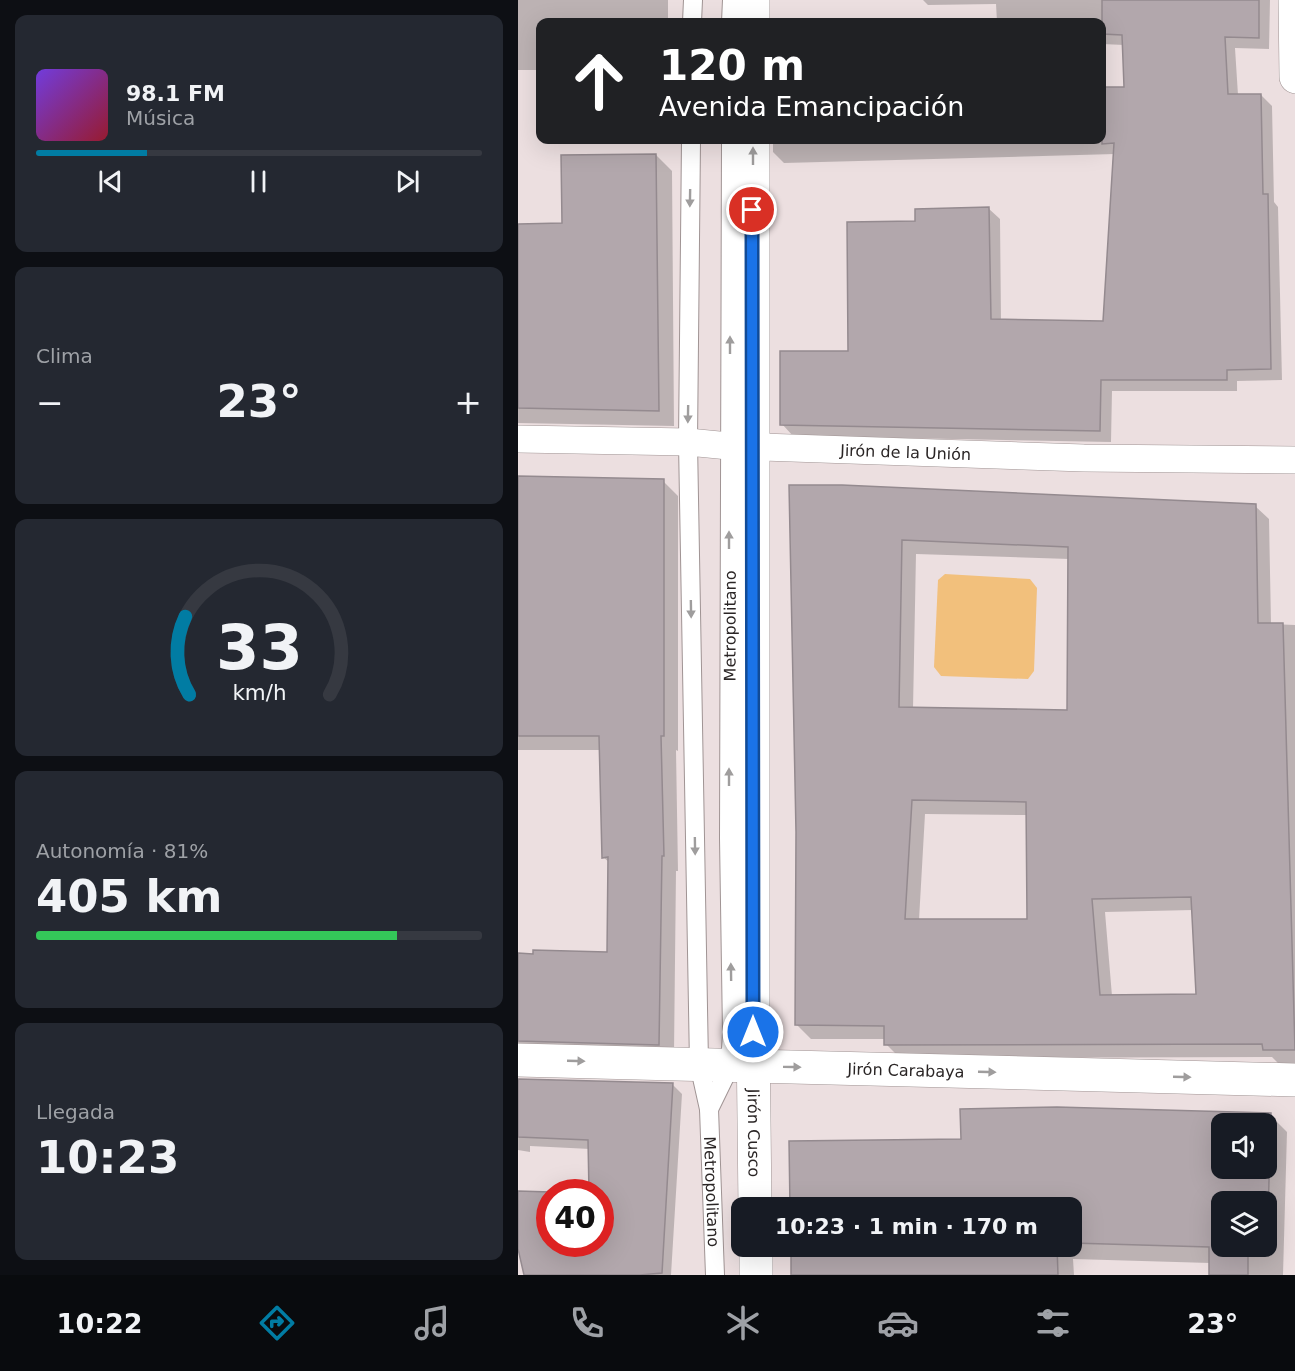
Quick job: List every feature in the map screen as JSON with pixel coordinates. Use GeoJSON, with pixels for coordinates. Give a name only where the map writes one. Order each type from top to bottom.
{"type":"FeatureCollection","features":[{"type":"Feature","properties":{"kind":"street"},"geometry":{"type":"LineString","coordinates":[[753,0],[753,18]]}},
{"type":"Feature","properties":{"kind":"street"},"geometry":{"type":"LineString","coordinates":[[1295,0],[1295,77]]}},
{"type":"Feature","properties":{"kind":"street","name":"Jirón Cusco"},"geometry":{"type":"LineString","coordinates":[[753,144],[741,446],[728,1065],[753,1197]]}},
{"type":"Feature","properties":{"kind":"street","name":"Jirón de la Unión"},"geometry":{"type":"LineString","coordinates":[[518,439],[688,442],[741,446],[1084,458],[1295,460]]}},
{"type":"Feature","properties":{"kind":"street","name":"Jirón Carabaya"},"geometry":{"type":"LineString","coordinates":[[518,1060],[1295,1080]]}},
{"type":"Feature","properties":{"kind":"street"},"geometry":{"type":"LineString","coordinates":[[756,1257],[756,1275]]}},
{"type":"Feature","properties":{"kind":"lane"},"geometry":{"type":"LineString","coordinates":[[692,18],[693,0]]}},
{"type":"Feature","properties":{"kind":"lane"},"geometry":{"type":"LineString","coordinates":[[731,18],[732,0]]}},
{"type":"Feature","properties":{"kind":"lane","name":"Metropolitano"},"geometry":{"type":"LineString","coordinates":[[691,144],[688,442],[728,1065],[709,1109],[714,1275]]}},
{"type":"Feature","properties":{"kind":"lane"},"geometry":{"type":"LineString","coordinates":[[731,144],[741,446]]}},
{"type":"Feature","properties":{"kind":"lane","name":"Metropolitano"},"geometry":{"type":"LineString","coordinates":[[709,1109],[728,1065]]}},
{"type":"Feature","properties":{"kind":"shaded area"},"geometry":{"type":"Polygon","coordinates":[[[945,574],[1030,579],[1037,588],[1034,671],[1028,679],[941,676],[934,667],[938,580],[945,574]]]}},
{"type":"Feature","properties":{"kind":"building"},"geometry":{"type":"Polygon","coordinates":[[[1102,0],[1259,0],[1259,38],[1225,37],[1228,94],[1261,94],[1263,194],[1268,194],[1271,369],[1227,370],[1227,380],[1101,380],[1100,431],[780,425],[780,351],[848,351],[847,222],[915,221],[915,209],[989,207],[991,319],[1103,321],[1114,143],[1106,144],[1106,87],[1124,87],[1122,35],[1106,34],[1106,18],[1102,18],[1102,0]]]}},
{"type":"Feature","properties":{"kind":"building"},"geometry":{"type":"Polygon","coordinates":[[[656,154],[659,411],[518,408],[518,224],[562,223],[561,155],[656,154]]]}},
{"type":"Feature","properties":{"kind":"building"},"geometry":{"type":"Polygon","coordinates":[[[518,476],[664,479],[664,736],[661,736],[664,856],[662,856],[659,1045],[518,1041],[518,953],[533,954],[533,950],[607,952],[608,857],[602,858],[599,736],[518,736],[518,476]]]}},
{"type":"Feature","properties":{"kind":"building"},"geometry":{"type":"Polygon","coordinates":[[[789,485],[842,485],[1256,504],[1258,623],[1283,623],[1295,1050],[1263,1050],[1262,1044],[884,1045],[884,1026],[795,1025],[796,832],[789,485]],[[902,540],[899,707],[1067,710],[1068,547],[902,540]],[[912,800],[905,919],[1027,919],[1026,802],[912,800]],[[1191,897],[1092,899],[1100,995],[1196,994],[1191,897]]]}},
{"type":"Feature","properties":{"kind":"building"},"geometry":{"type":"Polygon","coordinates":[[[518,1079],[673,1083],[662,1273],[524,1275],[518,1249],[518,1191],[536,1192],[536,1257],[614,1257],[614,1179],[589,1179],[588,1140],[518,1137],[518,1079]]]}},
{"type":"Feature","properties":{"kind":"building"},"geometry":{"type":"Polygon","coordinates":[[[1057,1107],[1271,1113],[1211,1113],[1211,1179],[1269,1179],[1269,1191],[1211,1191],[1211,1257],[1248,1257],[1248,1275],[1209,1275],[1209,1247],[1082,1243],[1082,1197],[790,1197],[789,1141],[961,1139],[960,1109],[1057,1107]]]}},
{"type":"Feature","properties":{"kind":"building"},"geometry":{"type":"Polygon","coordinates":[[[791,1257],[1057,1257],[1058,1275],[791,1275],[791,1257]]]}},
{"type":"Feature","properties":{"kind":"route"},"geometry":{"type":"LineString","coordinates":[[752,210],[753,1032]]}}]}
